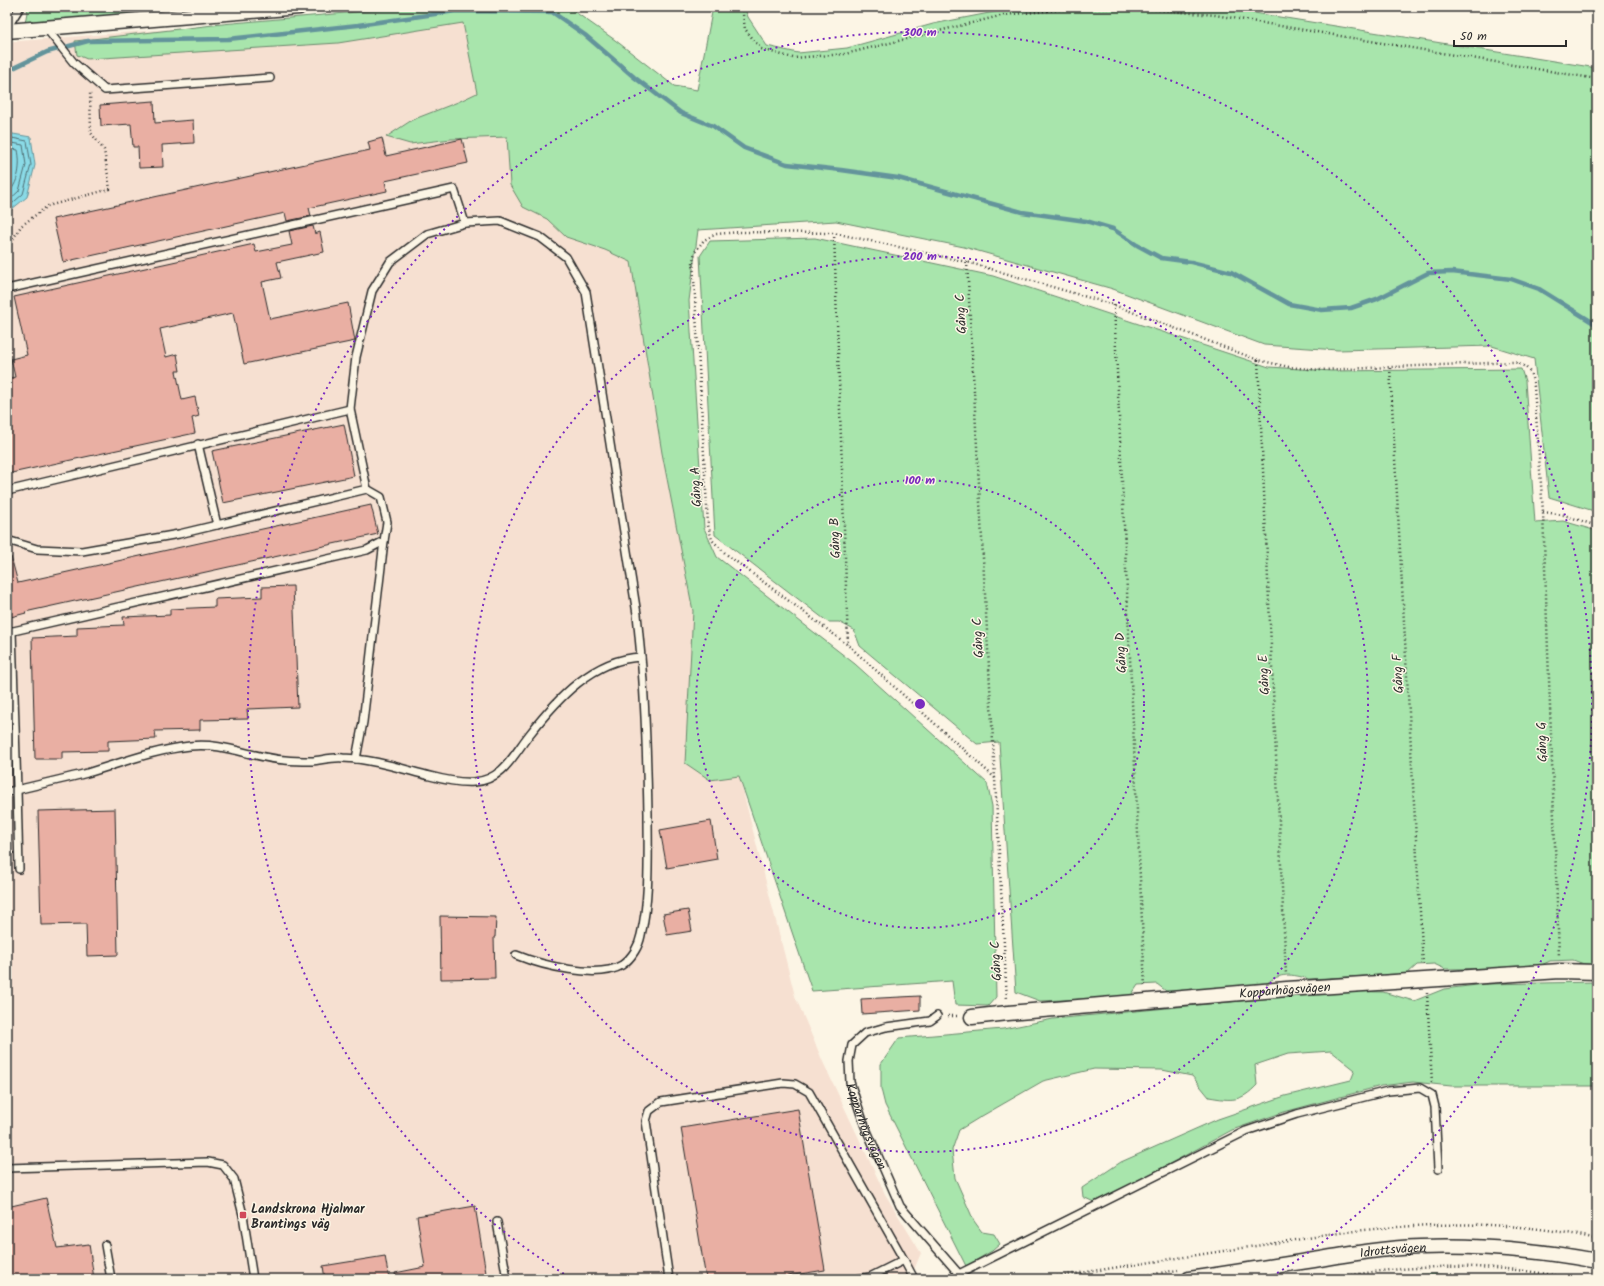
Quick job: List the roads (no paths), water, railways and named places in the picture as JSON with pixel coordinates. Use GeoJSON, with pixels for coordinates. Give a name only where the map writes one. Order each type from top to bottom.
{"type":"FeatureCollection","features":[{"type":"Feature","properties":{"kind":"street"},"geometry":{"type":"LineString","coordinates":[[7,31],[298,7]]}},
{"type":"Feature","properties":{"kind":"street","name":"Kopparhögsvägen"},"geometry":{"type":"LineString","coordinates":[[972,1017],[1008,1012],[1287,989],[1560,971],[1597,972]]}},
{"type":"Feature","properties":{"kind":"street","name":"Idrottsvägen"},"geometry":{"type":"LineString","coordinates":[[1189,1279],[1368,1252],[1418,1247],[1468,1246],[1518,1249],[1563,1254],[1597,1261]]}},
{"type":"Feature","properties":{"kind":"lane"},"geometry":{"type":"LineString","coordinates":[[7,28],[20,7]]}},
{"type":"Feature","properties":{"kind":"lane"},"geometry":{"type":"LineString","coordinates":[[46,28],[74,63],[105,90],[270,78]]}},
{"type":"Feature","properties":{"kind":"lane"},"geometry":{"type":"LineString","coordinates":[[7,289],[454,189],[465,223]]}},
{"type":"Feature","properties":{"kind":"lane"},"geometry":{"type":"LineString","coordinates":[[367,489],[350,408],[356,357],[372,291],[390,262],[427,234],[465,223],[500,221],[540,237],[566,257],[586,292],[637,614],[645,705],[648,843],[646,900],[641,935],[635,953],[622,965],[604,971],[565,969],[537,963],[516,955]]}},
{"type":"Feature","properties":{"kind":"lane"},"geometry":{"type":"LineString","coordinates":[[7,490],[350,408]]}},
{"type":"Feature","properties":{"kind":"lane"},"geometry":{"type":"LineString","coordinates":[[198,444],[217,524]]}},
{"type":"Feature","properties":{"kind":"lane"},"geometry":{"type":"LineString","coordinates":[[7,540],[37,549],[82,552],[179,534],[367,489],[381,497],[387,522],[363,722],[356,759]]}},
{"type":"Feature","properties":{"kind":"lane"},"geometry":{"type":"LineString","coordinates":[[19,869],[17,790],[9,631],[367,550],[384,541]]}},
{"type":"Feature","properties":{"kind":"lane"},"geometry":{"type":"LineString","coordinates":[[7,792],[88,772],[152,752],[192,745],[224,747],[283,760],[311,761],[342,758],[368,760],[452,781],[475,782],[495,776],[510,762],[529,735],[557,702],[584,678],[609,663],[641,657]]}},
{"type":"Feature","properties":{"kind":"lane","name":"Kopparhögsvägen"},"geometry":{"type":"LineString","coordinates":[[937,1016],[930,1021],[865,1033],[852,1045],[849,1061],[850,1082],[864,1124],[900,1206],[960,1277]]}},
{"type":"Feature","properties":{"kind":"lane"},"geometry":{"type":"LineString","coordinates":[[669,1279],[646,1121],[649,1111],[661,1102],[783,1083],[795,1084],[809,1092],[904,1260],[913,1279]]}},
{"type":"Feature","properties":{"kind":"lane"},"geometry":{"type":"LineString","coordinates":[[960,1277],[1246,1131],[1297,1114],[1388,1091],[1420,1088],[1432,1095],[1435,1107],[1438,1169]]}},
{"type":"Feature","properties":{"kind":"lane"},"geometry":{"type":"LineString","coordinates":[[7,1168],[208,1162],[223,1165],[234,1179],[243,1215],[253,1279]]}},
{"type":"Feature","properties":{"kind":"lane"},"geometry":{"type":"LineString","coordinates":[[497,1222],[507,1279]]}},
{"type":"Feature","properties":{"kind":"lane"},"geometry":{"type":"LineString","coordinates":[[105,1245],[111,1279]]}},
{"type":"Feature","properties":{"kind":"lane"},"geometry":{"type":"LineString","coordinates":[[857,1279],[870,1277],[904,1260]]}},
{"type":"Feature","properties":{"kind":"water"},"geometry":{"type":"Polygon","coordinates":[[[7,133],[31,137],[35,165],[27,197],[7,213],[7,133]]]}},
{"type":"Feature","properties":{"kind":"waterway"},"geometry":{"type":"LineString","coordinates":[[7,71],[47,52],[88,41],[228,39],[358,25],[456,11],[552,12],[585,35],[634,77],[681,113],[713,126],[744,148],[787,164],[898,178],[1022,212],[1086,221],[1113,229],[1137,245],[1161,258],[1191,262],[1231,272],[1289,304],[1322,310],[1351,308],[1377,299],[1428,273],[1452,272],[1511,279],[1539,289],[1597,325]]}},
{"type":"Feature","properties":{"kind":"place","name":"Landskrona Hjalmar Brantings väg"},"geometry":{"type":"Point","coordinates":[243,1215]}}]}
